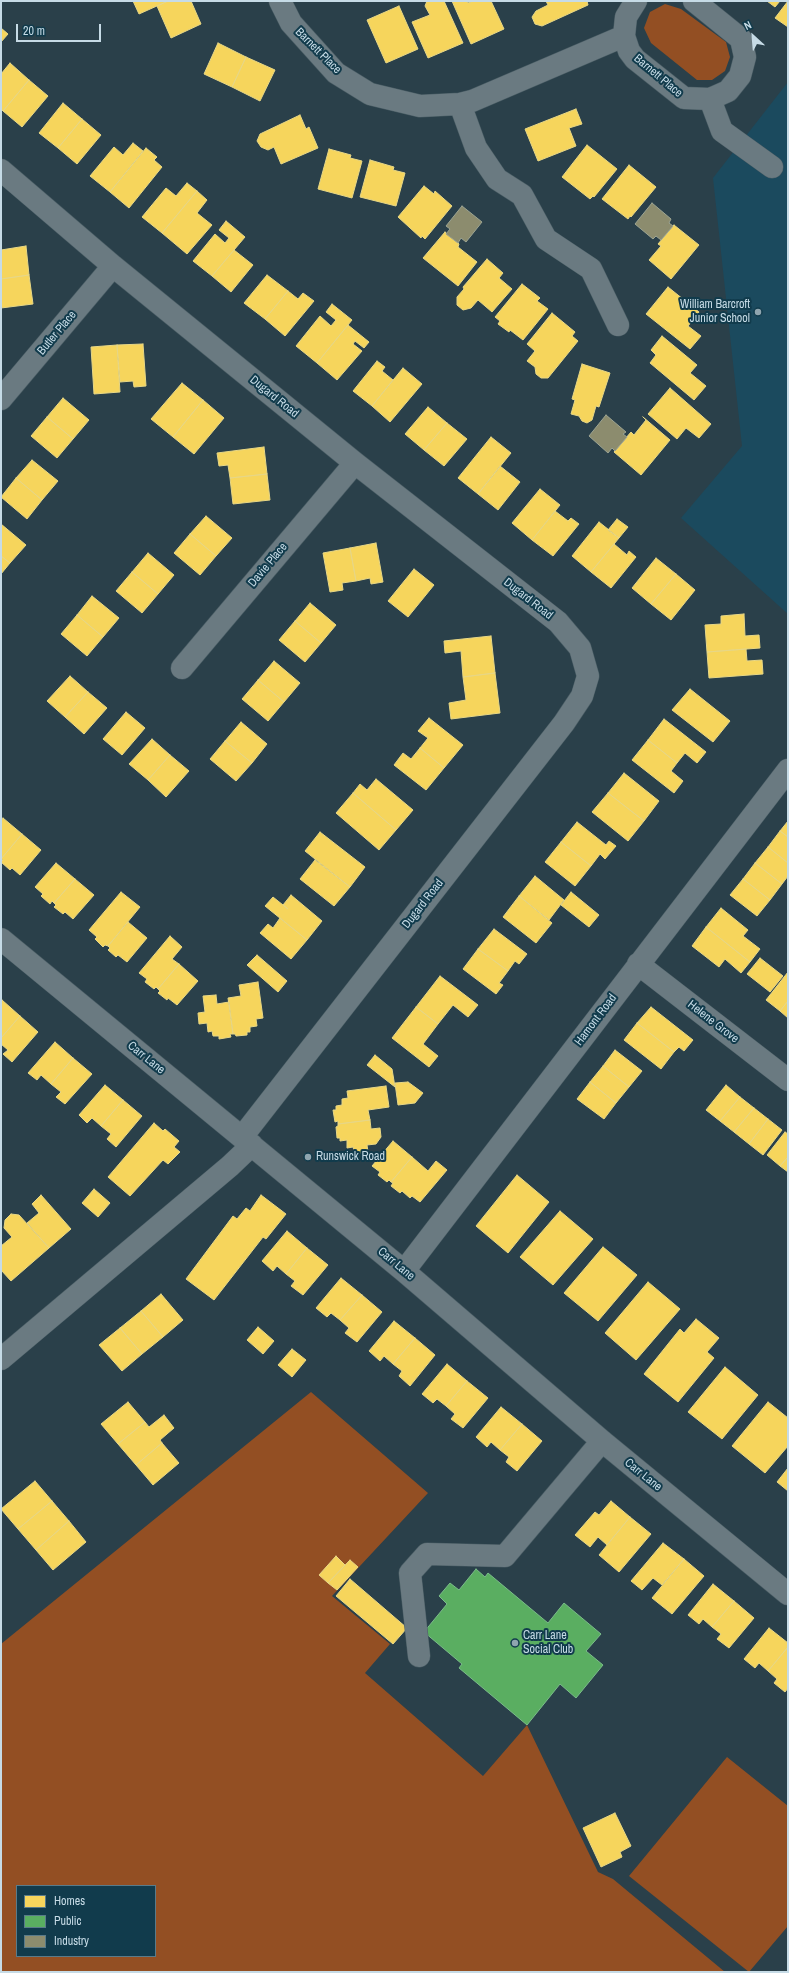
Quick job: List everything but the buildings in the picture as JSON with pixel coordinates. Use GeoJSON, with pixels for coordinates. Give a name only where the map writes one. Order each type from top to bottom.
{"type":"FeatureCollection","features":[{"type":"Feature","properties":{"kind":"street","name":"Barnett Place"},"geometry":{"type":"LineString","coordinates":[[280,1],[291,24],[336,73],[370,94],[420,106],[460,104],[624,36],[629,50],[635,59],[684,98],[710,100]]}},
{"type":"Feature","properties":{"kind":"street"},"geometry":{"type":"LineString","coordinates":[[624,36],[626,17],[636,1]]}},
{"type":"Feature","properties":{"kind":"street"},"geometry":{"type":"LineString","coordinates":[[694,1],[741,39],[745,57],[740,76],[728,91],[710,100],[722,131],[772,166]]}},
{"type":"Feature","properties":{"kind":"street"},"geometry":{"type":"LineString","coordinates":[[460,104],[476,148],[497,179],[522,195],[546,239],[591,269],[618,324]]}},
{"type":"Feature","properties":{"kind":"street","name":"Dugard Road"},"geometry":{"type":"LineString","coordinates":[[1,170],[113,266],[355,463],[558,622],[580,648],[588,676],[582,696],[564,723],[247,1141]]}},
{"type":"Feature","properties":{"kind":"street","name":"Butler Place"},"geometry":{"type":"LineString","coordinates":[[1,399],[113,266]]}},
{"type":"Feature","properties":{"kind":"street","name":"Davie Place"},"geometry":{"type":"LineString","coordinates":[[182,668],[355,463]]}},
{"type":"Feature","properties":{"kind":"street","name":"Hamont Road"},"geometry":{"type":"LineString","coordinates":[[404,1271],[788,770]]}},
{"type":"Feature","properties":{"kind":"street","name":"Carr Lane"},"geometry":{"type":"LineString","coordinates":[[1,939],[404,1271],[602,1441],[788,1594]]}},
{"type":"Feature","properties":{"kind":"street","name":"Helene Grove"},"geometry":{"type":"LineString","coordinates":[[638,964],[788,1080]]}},
{"type":"Feature","properties":{"kind":"street"},"geometry":{"type":"LineString","coordinates":[[1,1359],[230,1166],[247,1141]]}},
{"type":"Feature","properties":{"kind":"street"},"geometry":{"type":"LineString","coordinates":[[419,1656],[410,1573],[427,1554],[505,1556],[602,1441]]}},
{"type":"Feature","properties":{"kind":"shaded area"},"geometry":{"type":"Polygon","coordinates":[[[665,4],[681,9],[726,42],[730,57],[725,71],[712,80],[697,80],[651,43],[644,28],[650,12],[665,4]]]}},
{"type":"Feature","properties":{"kind":"shaded area","name":"William Barcroft Junior School"},"geometry":{"type":"Polygon","coordinates":[[[788,82],[788,614],[681,518],[742,446],[713,178],[788,82]]]}},
{"type":"Feature","properties":{"kind":"shaded area"},"geometry":{"type":"Polygon","coordinates":[[[311,1392],[428,1493],[332,1596],[390,1644],[365,1673],[483,1776],[527,1725],[598,1872],[613,1879],[725,1972],[1,1972],[1,1644],[311,1392]]]}},
{"type":"Feature","properties":{"kind":"shaded area"},"geometry":{"type":"Polygon","coordinates":[[[727,1757],[788,1806],[788,1926],[749,1972],[629,1876],[727,1757]]]}},
{"type":"Feature","properties":{"kind":"place","name":"William Barcroft Junior School"},"geometry":{"type":"Point","coordinates":[758,312]}},
{"type":"Feature","properties":{"kind":"place","name":"Runswick Road"},"geometry":{"type":"Point","coordinates":[308,1157]}},
{"type":"Feature","properties":{"kind":"place","name":"Carr Lane Social Club"},"geometry":{"type":"Point","coordinates":[515,1643]}}]}
